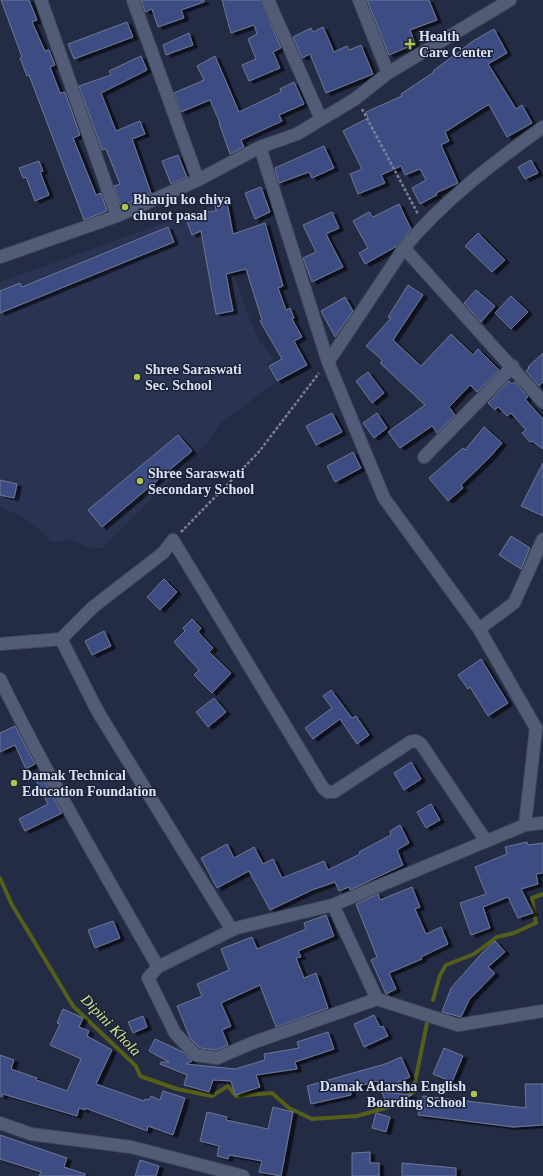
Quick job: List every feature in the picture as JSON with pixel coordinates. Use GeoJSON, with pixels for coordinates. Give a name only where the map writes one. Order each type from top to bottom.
{"type":"FeatureCollection","features":[{"type":"Feature","properties":{"kind":"street"},"geometry":{"type":"LineString","coordinates":[[41,0],[117,216]]}},
{"type":"Feature","properties":{"kind":"street"},"geometry":{"type":"LineString","coordinates":[[133,0],[198,180]]}},
{"type":"Feature","properties":{"kind":"street"},"geometry":{"type":"LineString","coordinates":[[268,0],[321,119]]}},
{"type":"Feature","properties":{"kind":"street"},"geometry":{"type":"LineString","coordinates":[[359,0],[388,72]]}},
{"type":"Feature","properties":{"kind":"street"},"geometry":{"type":"LineString","coordinates":[[0,257],[117,216],[198,180],[260,147],[297,134],[355,99],[388,72],[510,0]]}},
{"type":"Feature","properties":{"kind":"street"},"geometry":{"type":"LineString","coordinates":[[328,362],[404,248],[424,224],[482,172],[543,127]]}},
{"type":"Feature","properties":{"kind":"street"},"geometry":{"type":"LineString","coordinates":[[260,147],[328,362],[384,498],[479,629],[536,728],[525,825]]}},
{"type":"Feature","properties":{"kind":"street"},"geometry":{"type":"LineString","coordinates":[[404,248],[513,366],[543,402]]}},
{"type":"Feature","properties":{"kind":"street"},"geometry":{"type":"LineString","coordinates":[[424,457],[513,366]]}},
{"type":"Feature","properties":{"kind":"street"},"geometry":{"type":"LineString","coordinates":[[479,629],[514,603],[543,539]]}},
{"type":"Feature","properties":{"kind":"street"},"geometry":{"type":"LineString","coordinates":[[0,644],[61,639],[93,607],[163,554],[173,540],[323,788],[328,792],[334,792],[398,749],[410,742],[416,741],[421,744],[486,841]]}},
{"type":"Feature","properties":{"kind":"street"},"geometry":{"type":"LineString","coordinates":[[61,639],[98,712],[232,930]]}},
{"type":"Feature","properties":{"kind":"street"},"geometry":{"type":"LineString","coordinates":[[0,679],[24,727],[72,815],[158,967]]}},
{"type":"Feature","properties":{"kind":"street"},"geometry":{"type":"LineString","coordinates":[[543,822],[525,825],[333,905],[232,930],[158,967],[148,978],[176,1033],[196,1055],[217,1058],[252,1043],[377,999],[458,1025],[543,1011]]}},
{"type":"Feature","properties":{"kind":"street"},"geometry":{"type":"LineString","coordinates":[[333,905],[377,999]]}},
{"type":"Feature","properties":{"kind":"street"},"geometry":{"type":"LineString","coordinates":[[0,1123],[31,1134],[131,1147],[243,1176]]}},
{"type":"Feature","properties":{"kind":"path"},"geometry":{"type":"LineString","coordinates":[[355,99],[424,224]]}},
{"type":"Feature","properties":{"kind":"path"},"geometry":{"type":"LineString","coordinates":[[173,540],[258,453],[328,362]]}},
{"type":"Feature","properties":{"kind":"shaded area","name":"Shree Saraswati Sec. School"},"geometry":{"type":"Polygon","coordinates":[[[211,206],[215,210],[228,259],[250,320],[260,342],[274,359],[267,364],[275,383],[221,423],[206,444],[102,548],[92,548],[67,539],[58,542],[51,542],[23,517],[0,507],[0,282],[211,206]]]}},
{"type":"Feature","properties":{"kind":"building"},"geometry":{"type":"Polygon","coordinates":[[[1,0],[29,0],[37,20],[32,22],[45,51],[49,50],[55,65],[50,67],[60,93],[65,92],[80,135],[73,138],[96,195],[101,193],[107,211],[84,220],[29,75],[27,76],[20,58],[22,57],[1,0]]]}},
{"type":"Feature","properties":{"kind":"building"},"geometry":{"type":"Polygon","coordinates":[[[141,0],[204,0],[204,2],[181,10],[184,18],[158,27],[152,9],[145,12],[141,0]]]}},
{"type":"Feature","properties":{"kind":"building"},"geometry":{"type":"Polygon","coordinates":[[[222,0],[261,0],[281,48],[273,52],[280,68],[249,81],[242,65],[256,59],[248,39],[257,34],[254,25],[231,33],[222,0]]]}},
{"type":"Feature","properties":{"kind":"building"},"geometry":{"type":"Polygon","coordinates":[[[367,0],[429,0],[437,20],[410,30],[415,44],[389,55],[367,0]]]}},
{"type":"Feature","properties":{"kind":"building"},"geometry":{"type":"Polygon","coordinates":[[[127,22],[133,37],[74,59],[68,44],[127,22]]]}},
{"type":"Feature","properties":{"kind":"building"},"geometry":{"type":"Polygon","coordinates":[[[323,27],[334,52],[347,46],[349,50],[361,45],[373,74],[326,93],[310,54],[302,58],[293,37],[311,28],[313,32],[323,27]]]}},
{"type":"Feature","properties":{"kind":"building"},"geometry":{"type":"Polygon","coordinates":[[[494,29],[507,53],[488,64],[516,109],[522,105],[532,123],[507,137],[489,105],[486,106],[445,132],[449,141],[441,145],[458,183],[436,193],[437,195],[420,204],[412,188],[426,180],[420,169],[405,175],[401,166],[381,175],[385,183],[358,194],[350,174],[362,169],[343,131],[368,118],[366,112],[402,96],[401,94],[434,72],[433,71],[473,41],[494,29]]]}},
{"type":"Feature","properties":{"kind":"building"},"geometry":{"type":"Polygon","coordinates":[[[189,33],[193,45],[166,55],[163,45],[189,33]]]}},
{"type":"Feature","properties":{"kind":"building"},"geometry":{"type":"Polygon","coordinates":[[[141,56],[147,70],[101,93],[116,131],[140,121],[145,134],[132,139],[151,193],[121,206],[114,186],[120,184],[106,149],[102,150],[79,86],[111,75],[109,71],[141,56]]]}},
{"type":"Feature","properties":{"kind":"building"},"geometry":{"type":"Polygon","coordinates":[[[215,56],[239,112],[281,92],[280,89],[294,82],[304,104],[279,115],[282,121],[241,140],[244,147],[230,154],[220,123],[210,100],[181,112],[174,93],[204,80],[197,66],[215,56]]]}},
{"type":"Feature","properties":{"kind":"building"},"geometry":{"type":"Polygon","coordinates":[[[324,146],[334,168],[312,178],[309,172],[279,183],[275,168],[324,146]]]}},
{"type":"Feature","properties":{"kind":"building"},"geometry":{"type":"Polygon","coordinates":[[[178,155],[187,177],[171,184],[162,161],[178,155]]]}},
{"type":"Feature","properties":{"kind":"building"},"geometry":{"type":"Polygon","coordinates":[[[531,160],[538,173],[525,179],[518,167],[531,160]]]}},
{"type":"Feature","properties":{"kind":"building"},"geometry":{"type":"Polygon","coordinates":[[[39,161],[43,171],[40,172],[49,195],[35,201],[26,177],[23,178],[19,168],[39,161]]]}},
{"type":"Feature","properties":{"kind":"building"},"geometry":{"type":"Polygon","coordinates":[[[261,187],[270,212],[255,219],[245,193],[261,187]]]}},
{"type":"Feature","properties":{"kind":"building"},"geometry":{"type":"Polygon","coordinates":[[[226,197],[233,234],[265,223],[283,286],[278,288],[286,310],[290,308],[294,318],[292,319],[302,337],[294,341],[307,365],[277,381],[269,366],[282,359],[260,321],[262,320],[246,269],[226,274],[233,311],[216,314],[201,231],[192,235],[186,219],[200,213],[216,211],[214,199],[226,197]]]}},
{"type":"Feature","properties":{"kind":"building"},"geometry":{"type":"Polygon","coordinates":[[[399,204],[411,229],[397,246],[365,264],[359,253],[368,248],[353,221],[369,212],[373,217],[399,204]]]}},
{"type":"Feature","properties":{"kind":"building"},"geometry":{"type":"Polygon","coordinates":[[[332,212],[339,228],[326,234],[343,267],[312,282],[303,258],[316,252],[303,225],[332,212]]]}},
{"type":"Feature","properties":{"kind":"building"},"geometry":{"type":"Polygon","coordinates":[[[168,227],[174,242],[0,313],[0,291],[20,283],[22,287],[168,227]]]}},
{"type":"Feature","properties":{"kind":"building"},"geometry":{"type":"Polygon","coordinates":[[[478,233],[505,260],[492,272],[465,246],[478,233]]]}},
{"type":"Feature","properties":{"kind":"building"},"geometry":{"type":"Polygon","coordinates":[[[408,285],[423,295],[393,340],[421,366],[451,334],[473,355],[478,349],[499,370],[477,392],[470,385],[449,407],[455,415],[437,433],[432,426],[400,448],[388,432],[425,405],[380,363],[382,361],[380,358],[366,346],[391,318],[388,317],[408,285]]]}},
{"type":"Feature","properties":{"kind":"building"},"geometry":{"type":"Polygon","coordinates":[[[476,290],[495,306],[481,322],[464,303],[476,290]]]}},
{"type":"Feature","properties":{"kind":"building"},"geometry":{"type":"Polygon","coordinates":[[[511,296],[528,312],[511,329],[495,313],[511,296]]]}},
{"type":"Feature","properties":{"kind":"building"},"geometry":{"type":"Polygon","coordinates":[[[345,297],[353,311],[335,337],[321,311],[345,297]]]}},
{"type":"Feature","properties":{"kind":"building"},"geometry":{"type":"Polygon","coordinates":[[[543,353],[543,382],[539,386],[526,371],[529,368],[528,367],[543,353]]]}},
{"type":"Feature","properties":{"kind":"building"},"geometry":{"type":"Polygon","coordinates":[[[368,372],[384,393],[372,403],[356,381],[368,372]]]}},
{"type":"Feature","properties":{"kind":"building"},"geometry":{"type":"Polygon","coordinates":[[[509,381],[512,384],[515,382],[528,397],[525,399],[543,419],[543,449],[532,441],[530,442],[522,433],[526,430],[511,413],[507,416],[498,407],[495,410],[488,403],[509,381]]]}},
{"type":"Feature","properties":{"kind":"building"},"geometry":{"type":"Polygon","coordinates":[[[332,413],[342,432],[316,445],[306,426],[332,413]]]}},
{"type":"Feature","properties":{"kind":"building"},"geometry":{"type":"Polygon","coordinates":[[[377,413],[387,428],[374,438],[363,423],[377,413]]]}},
{"type":"Feature","properties":{"kind":"building"},"geometry":{"type":"Polygon","coordinates":[[[484,427],[502,443],[461,485],[463,488],[448,501],[429,478],[463,448],[465,450],[484,427]]]}},
{"type":"Feature","properties":{"kind":"building","name":"Shree Saraswati Secondary School"},"geometry":{"type":"Polygon","coordinates":[[[178,435],[192,451],[102,527],[88,510],[178,435]]]}},
{"type":"Feature","properties":{"kind":"building"},"geometry":{"type":"Polygon","coordinates":[[[353,452],[361,468],[335,482],[327,466],[353,452]]]}},
{"type":"Feature","properties":{"kind":"building"},"geometry":{"type":"Polygon","coordinates":[[[543,463],[543,516],[521,506],[543,463]]]}},
{"type":"Feature","properties":{"kind":"building"},"geometry":{"type":"Polygon","coordinates":[[[0,480],[17,484],[14,498],[0,495],[0,480]]]}},
{"type":"Feature","properties":{"kind":"building"},"geometry":{"type":"Polygon","coordinates":[[[511,536],[530,548],[521,569],[499,555],[511,536]]]}},
{"type":"Feature","properties":{"kind":"building"},"geometry":{"type":"Polygon","coordinates":[[[164,579],[177,592],[160,610],[147,597],[164,579]]]}},
{"type":"Feature","properties":{"kind":"building"},"geometry":{"type":"Polygon","coordinates":[[[192,619],[201,628],[198,632],[213,648],[209,652],[231,673],[212,693],[194,675],[199,670],[174,642],[185,631],[183,628],[192,619]]]}},
{"type":"Feature","properties":{"kind":"building"},"geometry":{"type":"Polygon","coordinates":[[[104,631],[111,646],[92,655],[85,641],[104,631]]]}},
{"type":"Feature","properties":{"kind":"building"},"geometry":{"type":"Polygon","coordinates":[[[481,659],[508,703],[488,716],[470,687],[468,689],[458,675],[481,659]]]}},
{"type":"Feature","properties":{"kind":"building"},"geometry":{"type":"Polygon","coordinates":[[[331,690],[352,718],[356,716],[369,735],[357,744],[340,719],[313,739],[305,728],[332,708],[323,696],[331,690]]]}},
{"type":"Feature","properties":{"kind":"building"},"geometry":{"type":"Polygon","coordinates":[[[214,698],[226,712],[208,727],[196,712],[214,698]]]}},
{"type":"Feature","properties":{"kind":"building"},"geometry":{"type":"Polygon","coordinates":[[[15,726],[35,764],[26,769],[15,745],[0,752],[0,733],[15,726]]]}},
{"type":"Feature","properties":{"kind":"building"},"geometry":{"type":"Polygon","coordinates":[[[411,762],[421,779],[404,790],[394,773],[411,762]]]}},
{"type":"Feature","properties":{"kind":"building"},"geometry":{"type":"Polygon","coordinates":[[[41,775],[62,813],[25,831],[19,819],[48,804],[35,778],[41,775]]]}},
{"type":"Feature","properties":{"kind":"building"},"geometry":{"type":"Polygon","coordinates":[[[431,804],[440,820],[426,828],[417,812],[431,804]]]}},
{"type":"Feature","properties":{"kind":"building"},"geometry":{"type":"Polygon","coordinates":[[[400,825],[409,843],[397,850],[403,865],[350,890],[349,887],[339,891],[335,882],[312,890],[270,910],[249,871],[217,888],[201,858],[227,844],[234,858],[254,847],[263,864],[273,859],[282,878],[324,861],[328,870],[360,854],[359,852],[391,835],[390,831],[400,825]]]}},
{"type":"Feature","properties":{"kind":"building"},"geometry":{"type":"Polygon","coordinates":[[[527,842],[528,845],[543,843],[543,873],[536,874],[538,884],[521,889],[533,913],[518,918],[508,897],[483,907],[490,928],[471,935],[460,903],[486,894],[475,867],[507,854],[505,847],[527,842]]]}},
{"type":"Feature","properties":{"kind":"building"},"geometry":{"type":"Polygon","coordinates":[[[412,887],[420,907],[415,909],[426,934],[441,927],[448,944],[421,957],[422,959],[389,973],[396,989],[386,994],[371,960],[377,957],[356,904],[378,894],[380,900],[412,887]]]}},
{"type":"Feature","properties":{"kind":"building"},"geometry":{"type":"Polygon","coordinates":[[[326,915],[334,936],[298,951],[301,957],[296,958],[304,978],[316,973],[328,1008],[276,1027],[260,985],[221,1003],[231,1026],[222,1030],[228,1045],[216,1050],[200,1048],[190,1038],[177,1006],[202,996],[197,984],[229,970],[221,949],[252,937],[257,949],[306,929],[304,923],[326,915]]]}},
{"type":"Feature","properties":{"kind":"building"},"geometry":{"type":"Polygon","coordinates":[[[113,921],[120,938],[95,948],[88,930],[113,921]]]}},
{"type":"Feature","properties":{"kind":"building"},"geometry":{"type":"Polygon","coordinates":[[[495,941],[505,952],[488,967],[495,973],[469,1000],[461,1017],[442,1012],[451,988],[482,953],[495,941]]]}},
{"type":"Feature","properties":{"kind":"building"},"geometry":{"type":"Polygon","coordinates":[[[63,1009],[83,1018],[79,1027],[89,1031],[87,1036],[112,1050],[96,1084],[144,1101],[145,1099],[149,1100],[151,1096],[160,1100],[163,1091],[185,1098],[173,1135],[148,1126],[147,1131],[85,1108],[85,1110],[79,1108],[77,1116],[3,1094],[2,1097],[0,1096],[0,1055],[14,1060],[11,1069],[67,1091],[81,1059],[50,1045],[60,1024],[57,1023],[63,1009]]]}},
{"type":"Feature","properties":{"kind":"building"},"geometry":{"type":"Polygon","coordinates":[[[374,1015],[380,1027],[383,1026],[388,1036],[364,1047],[354,1024],[374,1015]]]}},
{"type":"Feature","properties":{"kind":"building"},"geometry":{"type":"Polygon","coordinates":[[[143,1016],[147,1027],[133,1033],[128,1022],[143,1016]]]}},
{"type":"Feature","properties":{"kind":"building"},"geometry":{"type":"Polygon","coordinates":[[[328,1032],[334,1049],[295,1062],[297,1069],[256,1075],[260,1087],[235,1095],[231,1081],[213,1080],[209,1092],[184,1085],[187,1075],[160,1064],[161,1062],[169,1062],[149,1051],[155,1039],[183,1052],[192,1061],[186,1064],[235,1069],[265,1060],[264,1054],[299,1048],[297,1042],[328,1032]]]}},
{"type":"Feature","properties":{"kind":"building"},"geometry":{"type":"Polygon","coordinates":[[[444,1048],[463,1056],[452,1082],[433,1074],[444,1048]]]}},
{"type":"Feature","properties":{"kind":"building"},"geometry":{"type":"Polygon","coordinates":[[[401,1057],[410,1077],[381,1090],[377,1081],[350,1089],[351,1095],[311,1104],[307,1086],[385,1064],[401,1057]]]}},
{"type":"Feature","properties":{"kind":"building"},"geometry":{"type":"Polygon","coordinates":[[[525,1084],[543,1084],[543,1125],[513,1127],[418,1115],[423,1096],[526,1108],[525,1084]]]}},
{"type":"Feature","properties":{"kind":"building"},"geometry":{"type":"Polygon","coordinates":[[[382,1092],[412,1095],[387,1105],[382,1092]]]}},
{"type":"Feature","properties":{"kind":"building"},"geometry":{"type":"Polygon","coordinates":[[[273,1107],[293,1112],[281,1176],[259,1172],[262,1161],[229,1155],[228,1159],[217,1156],[219,1146],[200,1141],[207,1112],[227,1117],[226,1120],[268,1129],[273,1107]]]}},
{"type":"Feature","properties":{"kind":"building"},"geometry":{"type":"Polygon","coordinates":[[[376,1113],[390,1117],[386,1132],[372,1128],[376,1113]]]}},
{"type":"Feature","properties":{"kind":"building"},"geometry":{"type":"Polygon","coordinates":[[[0,1135],[67,1158],[64,1167],[85,1174],[85,1176],[39,1176],[41,1172],[0,1159],[0,1135]]]}},
{"type":"Feature","properties":{"kind":"building"},"geometry":{"type":"Polygon","coordinates":[[[370,1152],[370,1163],[379,1163],[379,1176],[352,1176],[352,1153],[370,1152]]]}},
{"type":"Feature","properties":{"kind":"building"},"geometry":{"type":"Polygon","coordinates":[[[140,1160],[159,1166],[156,1176],[135,1176],[140,1160]]]}},
{"type":"Feature","properties":{"kind":"building"},"geometry":{"type":"Polygon","coordinates":[[[402,1163],[456,1168],[456,1176],[402,1176],[402,1163]]]}},
{"type":"Feature","properties":{"kind":"waterway","name":"Dipini Khola"},"geometry":{"type":"LineString","coordinates":[[0,878],[11,903],[73,1006],[136,1066],[140,1076],[177,1089],[212,1096],[228,1086],[236,1096],[272,1093],[289,1108],[312,1119],[357,1116],[396,1105],[413,1092],[427,1023]]}},
{"type":"Feature","properties":{"kind":"waterway","name":"Dipini Khola"},"geometry":{"type":"LineString","coordinates":[[433,1000],[440,975],[446,965],[474,954],[497,937],[514,933],[536,923],[532,898],[543,894]]}},
{"type":"Feature","properties":{"kind":"place","name":"Health Care Center"},"geometry":{"type":"Point","coordinates":[410,44]}},
{"type":"Feature","properties":{"kind":"place","name":"Bhauju ko chiya churot pasal"},"geometry":{"type":"Point","coordinates":[125,207]}},
{"type":"Feature","properties":{"kind":"place","name":"Shree Saraswati Sec. School"},"geometry":{"type":"Point","coordinates":[137,377]}},
{"type":"Feature","properties":{"kind":"place","name":"Shree Saraswati Secondary School"},"geometry":{"type":"Point","coordinates":[140,481]}},
{"type":"Feature","properties":{"kind":"place","name":"Damak Technical Education Foundation"},"geometry":{"type":"Point","coordinates":[14,783]}},
{"type":"Feature","properties":{"kind":"place","name":"Damak Adarsha English Boarding School"},"geometry":{"type":"Point","coordinates":[474,1094]}}]}
